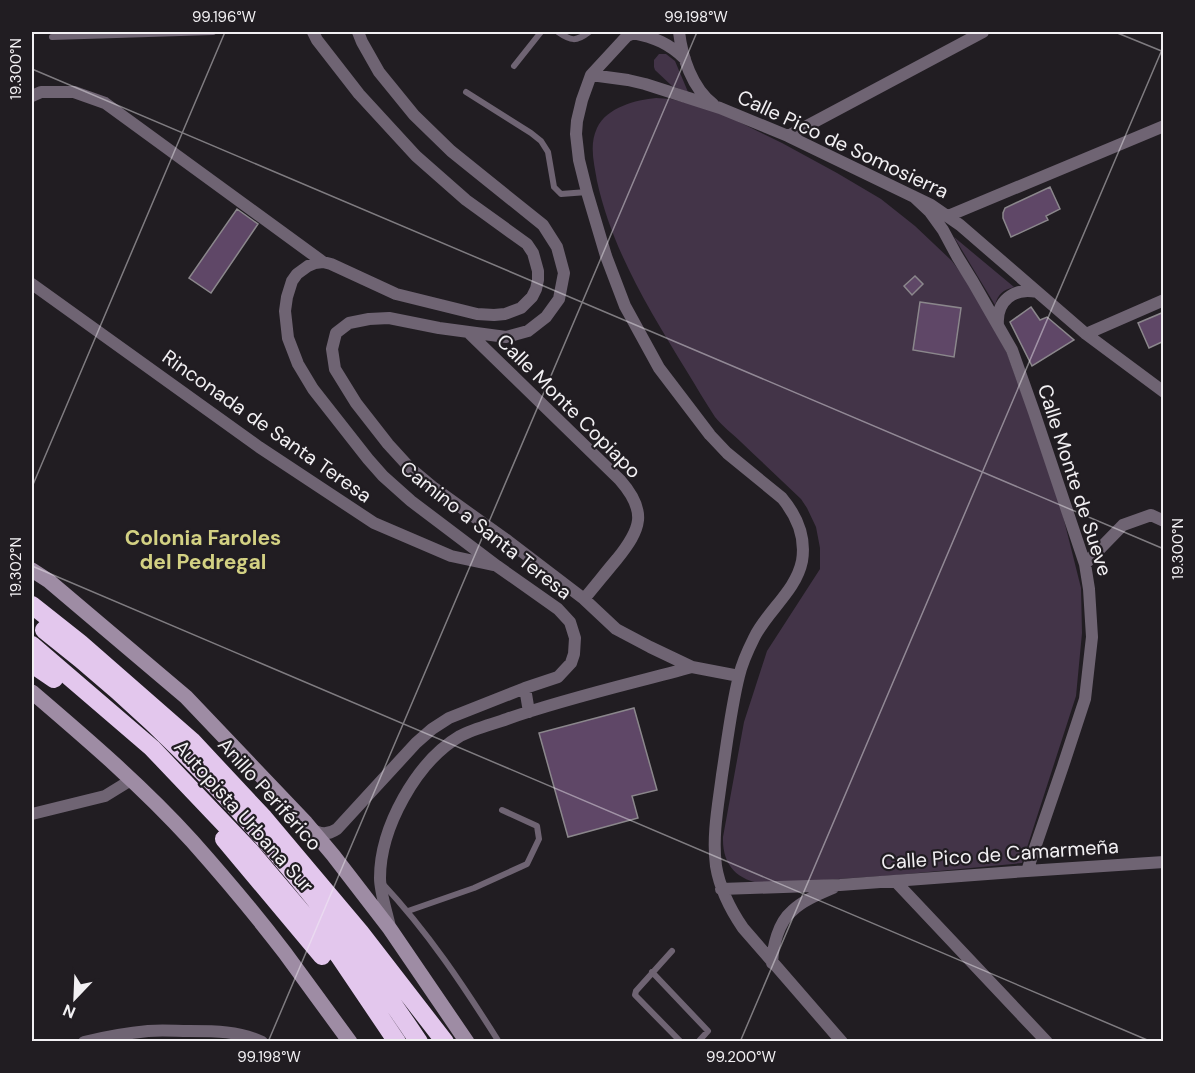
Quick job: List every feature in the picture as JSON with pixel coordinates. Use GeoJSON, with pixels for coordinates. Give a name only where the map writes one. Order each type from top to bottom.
{"type":"FeatureCollection","features":[{"type":"Feature","properties":{"kind":"highway","name":"Anillo Periférico"},"geometry":{"type":"LineString","coordinates":[[32,605],[80,643],[192,741],[264,818],[345,914],[445,1041]]}},
{"type":"Feature","properties":{"kind":"highway","name":"Autopista Urbana Sur"},"geometry":{"type":"LineString","coordinates":[[32,620],[136,708],[199,767],[280,856],[323,908],[419,1041]]}},
{"type":"Feature","properties":{"kind":"highway","name":"Autopista Urbana Sur"},"geometry":{"type":"LineString","coordinates":[[32,645],[152,748],[251,852],[339,956],[397,1041]]}},
{"type":"Feature","properties":{"kind":"highway"},"geometry":{"type":"LineString","coordinates":[[32,662],[141,752],[219,833],[331,967],[383,1041]]}},
{"type":"Feature","properties":{"kind":"main road"},"geometry":{"type":"LineString","coordinates":[[32,570],[49,581],[186,697],[306,824],[390,929],[467,1041]]}},
{"type":"Feature","properties":{"kind":"main road"},"geometry":{"type":"LineString","coordinates":[[32,692],[131,780],[184,832],[284,952],[346,1038]]}},
{"type":"Feature","properties":{"kind":"street"},"geometry":{"type":"LineString","coordinates":[[32,96],[41,92],[74,92],[105,103],[323,262],[396,294],[477,314],[505,314],[520,308],[532,297],[538,280],[536,262],[527,244],[466,200],[416,156],[359,94],[312,32]]}},
{"type":"Feature","properties":{"kind":"street","name":"Camino a Santa Teresa"},"geometry":{"type":"LineString","coordinates":[[358,32],[379,72],[414,115],[451,151],[543,225],[557,247],[564,273],[559,299],[546,317],[528,331],[506,337],[469,333],[389,318],[369,319],[349,323],[336,333],[332,350],[334,369],[356,403],[409,467],[584,599],[616,629],[692,667],[739,676]]}},
{"type":"Feature","properties":{"kind":"street"},"geometry":{"type":"LineString","coordinates":[[685,58],[662,41],[634,32],[627,36],[591,75],[579,111],[576,134],[579,160],[586,192],[606,256],[625,306],[659,368],[710,435],[733,458],[782,498],[799,524],[803,544],[799,571],[787,593],[756,634],[744,658],[739,676],[726,749],[714,841],[716,868],[729,908],[743,928],[842,1041]]}},
{"type":"Feature","properties":{"kind":"street"},"geometry":{"type":"LineString","coordinates":[[679,32],[685,58],[698,88],[704,96],[720,108]]}},
{"type":"Feature","properties":{"kind":"street"},"geometry":{"type":"LineString","coordinates":[[788,136],[983,32]]}},
{"type":"Feature","properties":{"kind":"street","name":"Calle Pico de Somosierra"},"geometry":{"type":"LineString","coordinates":[[591,75],[645,84],[720,108],[788,136],[931,205],[948,216],[1086,334],[1164,392]]}},
{"type":"Feature","properties":{"kind":"street"},"geometry":{"type":"LineString","coordinates":[[948,216],[1164,126]]}},
{"type":"Feature","properties":{"kind":"street","name":"Calle Monte de Sueve"},"geometry":{"type":"LineString","coordinates":[[912,196],[930,212],[943,230],[1012,350],[1085,564],[1092,637],[1085,699],[1027,871]]}},
{"type":"Feature","properties":{"kind":"street","name":"Camino a Santa Teresa"},"geometry":{"type":"LineString","coordinates":[[306,824],[320,833],[337,830],[416,743],[432,729],[449,718],[558,677],[571,663],[575,638],[573,629],[564,615],[411,501],[383,476],[314,389],[298,364],[288,338],[285,311],[292,281],[297,274],[315,262],[323,262]]}},
{"type":"Feature","properties":{"kind":"street","name":"Rinconada de Santa Teresa"},"geometry":{"type":"LineString","coordinates":[[32,284],[259,447],[374,523],[451,556],[497,566]]}},
{"type":"Feature","properties":{"kind":"street"},"geometry":{"type":"LineString","coordinates":[[999,329],[999,310],[1007,298],[1018,292],[1037,292]]}},
{"type":"Feature","properties":{"kind":"street"},"geometry":{"type":"LineString","coordinates":[[1086,334],[1164,300]]}},
{"type":"Feature","properties":{"kind":"street","name":"Calle Monte Copiapo"},"geometry":{"type":"LineString","coordinates":[[469,333],[620,480],[635,503],[638,520],[634,535],[584,599]]}},
{"type":"Feature","properties":{"kind":"street"},"geometry":{"type":"LineString","coordinates":[[1085,564],[1123,525],[1152,515],[1164,521]]}},
{"type":"Feature","properties":{"kind":"street","name":"Camino a Santa Teresa"},"geometry":{"type":"LineString","coordinates":[[390,929],[380,880],[383,847],[397,810],[419,772],[441,750],[461,736],[529,711],[692,667]]}},
{"type":"Feature","properties":{"kind":"street"},"geometry":{"type":"LineString","coordinates":[[525,688],[529,711]]}},
{"type":"Feature","properties":{"kind":"street"},"geometry":{"type":"LineString","coordinates":[[32,814],[105,796],[131,780]]}},
{"type":"Feature","properties":{"kind":"street","name":"Calle Pico de Camarmeña"},"geometry":{"type":"LineString","coordinates":[[722,889],[896,882],[1164,862]]}},
{"type":"Feature","properties":{"kind":"street"},"geometry":{"type":"LineString","coordinates":[[896,882],[1047,1041]]}},
{"type":"Feature","properties":{"kind":"street","name":"Calle Pico de Camarmeña"},"geometry":{"type":"LineString","coordinates":[[772,963],[778,934],[791,911],[840,885]]}},
{"type":"Feature","properties":{"kind":"street"},"geometry":{"type":"LineString","coordinates":[[84,1041],[126,1034],[167,1031],[231,1032],[262,1041]]}},
{"type":"Feature","properties":{"kind":"lane"},"geometry":{"type":"LineString","coordinates":[[52,37],[213,32]]}},
{"type":"Feature","properties":{"kind":"lane"},"geometry":{"type":"LineString","coordinates":[[514,66],[541,32]]}},
{"type":"Feature","properties":{"kind":"lane"},"geometry":{"type":"LineString","coordinates":[[558,32],[573,39],[581,38],[589,32]]}},
{"type":"Feature","properties":{"kind":"lane"},"geometry":{"type":"LineString","coordinates":[[466,92],[541,141],[548,152],[554,187],[561,194],[586,192]]}},
{"type":"Feature","properties":{"kind":"lane"},"geometry":{"type":"LineString","coordinates":[[408,911],[474,888],[527,864],[539,839],[537,826],[502,810]]}},
{"type":"Feature","properties":{"kind":"lane"},"geometry":{"type":"LineString","coordinates":[[380,880],[408,911],[457,976],[499,1041]]}},
{"type":"Feature","properties":{"kind":"lane"},"geometry":{"type":"LineString","coordinates":[[672,951],[636,991],[635,995],[681,1041]]}},
{"type":"Feature","properties":{"kind":"lane"},"geometry":{"type":"LineString","coordinates":[[652,972],[708,1031],[698,1041]]}},
{"type":"Feature","properties":{"kind":"shaded area"},"geometry":{"type":"Polygon","coordinates":[[[659,54],[666,54],[675,61],[688,92],[672,86],[655,70],[654,60],[659,54]]]}},
{"type":"Feature","properties":{"kind":"shaded area"},"geometry":{"type":"Polygon","coordinates":[[[656,98],[671,99],[717,111],[782,143],[881,199],[915,226],[952,261],[969,284],[1007,353],[1062,512],[1081,588],[1082,633],[1076,696],[1022,863],[765,884],[746,879],[733,870],[728,863],[723,847],[723,837],[744,722],[767,651],[820,569],[820,548],[816,527],[801,499],[715,417],[646,302],[612,231],[597,181],[593,154],[595,134],[602,121],[615,110],[631,103],[656,98]]]}},
{"type":"Feature","properties":{"kind":"shaded area"},"geometry":{"type":"Polygon","coordinates":[[[954,237],[1014,287],[1002,293],[995,305],[954,237]]]}},
{"type":"Feature","properties":{"kind":"building"},"geometry":{"type":"Polygon","coordinates":[[[1050,187],[1060,209],[1046,216],[1048,220],[1011,237],[1003,218],[1005,208],[1050,187]]]}},
{"type":"Feature","properties":{"kind":"building"},"geometry":{"type":"Polygon","coordinates":[[[237,209],[258,224],[211,293],[189,278],[237,209]]]}},
{"type":"Feature","properties":{"kind":"building"},"geometry":{"type":"Polygon","coordinates":[[[915,276],[923,284],[912,295],[904,286],[915,276]]]}},
{"type":"Feature","properties":{"kind":"building"},"geometry":{"type":"Polygon","coordinates":[[[920,302],[961,308],[954,357],[913,350],[920,302]]]}},
{"type":"Feature","properties":{"kind":"building"},"geometry":{"type":"Polygon","coordinates":[[[1031,307],[1040,320],[1047,317],[1074,340],[1032,366],[1010,322],[1031,307]]]}},
{"type":"Feature","properties":{"kind":"building"},"geometry":{"type":"Polygon","coordinates":[[[1164,312],[1164,341],[1149,348],[1138,323],[1164,312]]]}},
{"type":"Feature","properties":{"kind":"building"},"geometry":{"type":"Polygon","coordinates":[[[634,708],[657,790],[632,796],[638,818],[568,837],[539,733],[634,708]]]}},
{"type":"Feature","properties":{"kind":"district","name":"Colonia Faroles del Pedregal"},"geometry":{"type":"Point","coordinates":[203,550]}}]}
